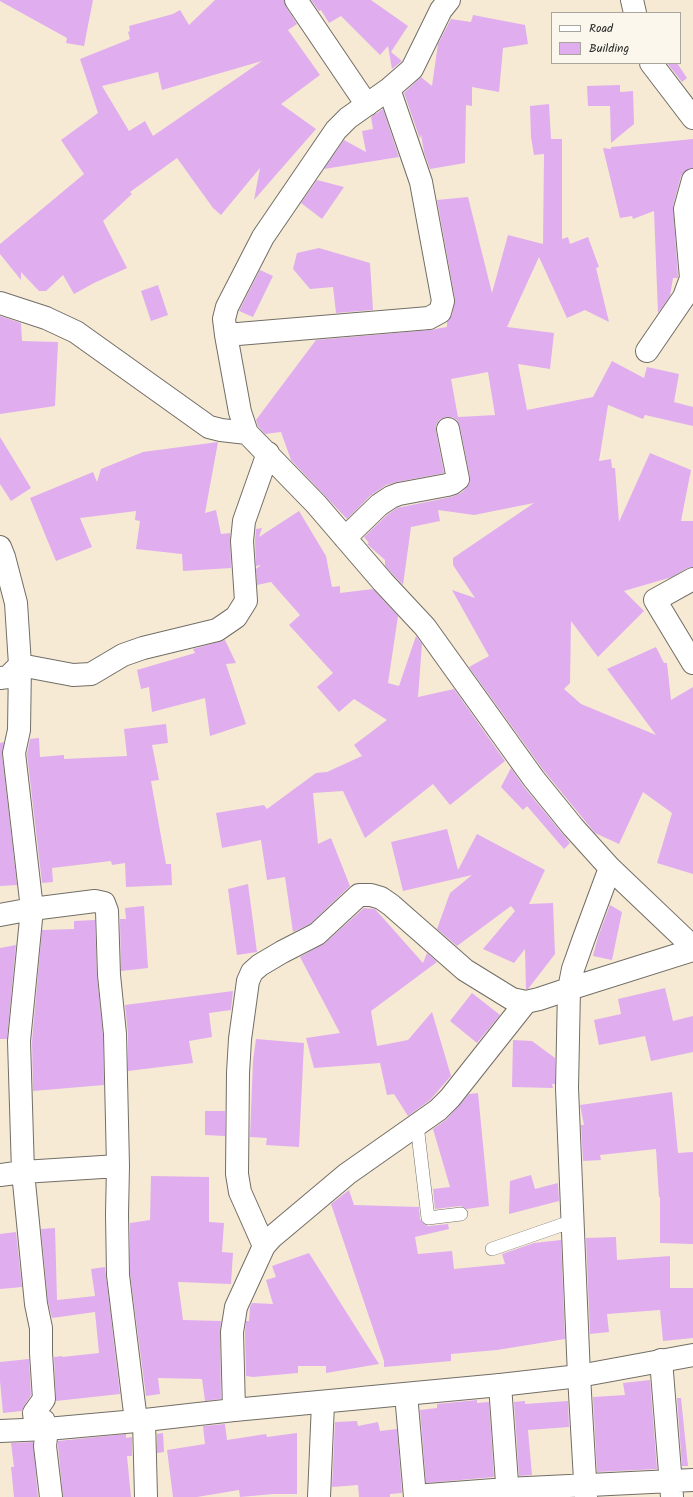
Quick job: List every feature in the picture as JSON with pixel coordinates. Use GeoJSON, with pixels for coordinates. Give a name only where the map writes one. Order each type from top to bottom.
{"type":"FeatureCollection","features":[{"type":"Feature","properties":{"kind":"street"},"geometry":{"type":"LineString","coordinates":[[296,0],[367,104]]}},
{"type":"Feature","properties":{"kind":"street"},"geometry":{"type":"LineString","coordinates":[[449,0],[441,10],[412,69],[389,89],[348,118],[336,130],[263,237],[227,307],[224,319],[240,412],[247,433],[316,504],[383,582],[425,627],[534,779],[573,827],[610,868],[693,947]]}},
{"type":"Feature","properties":{"kind":"street"},"geometry":{"type":"LineString","coordinates":[[632,0],[635,12]]}},
{"type":"Feature","properties":{"kind":"street"},"geometry":{"type":"LineString","coordinates":[[652,64],[693,118]]}},
{"type":"Feature","properties":{"kind":"street"},"geometry":{"type":"LineString","coordinates":[[226,335],[429,318],[440,312],[443,301],[421,182],[389,89]]}},
{"type":"Feature","properties":{"kind":"street"},"geometry":{"type":"LineString","coordinates":[[647,351],[684,297],[691,278],[685,209],[693,180]]}},
{"type":"Feature","properties":{"kind":"street"},"geometry":{"type":"LineString","coordinates":[[0,303],[46,318],[76,332],[209,427],[220,430],[247,433]]}},
{"type":"Feature","properties":{"kind":"street"},"geometry":{"type":"LineString","coordinates":[[345,538],[385,500],[399,494],[447,485],[458,479],[448,429]]}},
{"type":"Feature","properties":{"kind":"street"},"geometry":{"type":"LineString","coordinates":[[20,665],[73,675],[91,674],[123,655],[143,648],[217,630],[236,617],[246,601],[242,541],[244,521],[268,453]]}},
{"type":"Feature","properties":{"kind":"street"},"geometry":{"type":"LineString","coordinates":[[0,548],[4,557],[16,603],[20,665],[20,730],[14,753],[32,909],[19,1041],[24,1172],[36,1304],[41,1328],[44,1399],[34,1413],[35,1421],[44,1421],[47,1429],[45,1446],[51,1497]]}},
{"type":"Feature","properties":{"kind":"street"},"geometry":{"type":"LineString","coordinates":[[693,579],[655,600],[693,663]]}},
{"type":"Feature","properties":{"kind":"street"},"geometry":{"type":"LineString","coordinates":[[0,678],[8,677],[20,665]]}},
{"type":"Feature","properties":{"kind":"street"},"geometry":{"type":"LineString","coordinates":[[586,1491],[579,1376],[567,1088],[569,989],[580,950],[610,868]]}},
{"type":"Feature","properties":{"kind":"street"},"geometry":{"type":"LineString","coordinates":[[264,1246],[240,1192],[237,1174],[239,1051],[248,981],[252,972],[260,965],[316,934],[359,895],[371,895],[381,898],[465,970],[512,999],[526,1002],[693,950]]}},
{"type":"Feature","properties":{"kind":"street"},"geometry":{"type":"LineString","coordinates":[[0,915],[32,909],[95,901],[104,903],[107,911],[115,1034],[118,1166],[118,1275],[140,1421],[146,1497]]}},
{"type":"Feature","properties":{"kind":"street"},"geometry":{"type":"LineString","coordinates":[[234,1410],[232,1332],[236,1307],[264,1246],[272,1237],[347,1174],[438,1110],[450,1098],[526,1002]]}},
{"type":"Feature","properties":{"kind":"street"},"geometry":{"type":"LineString","coordinates":[[0,1175],[118,1166]]}},
{"type":"Feature","properties":{"kind":"street"},"geometry":{"type":"LineString","coordinates":[[0,1430],[47,1429],[140,1421],[234,1410],[500,1385],[579,1376],[693,1355]]}},
{"type":"Feature","properties":{"kind":"street"},"geometry":{"type":"LineString","coordinates":[[661,1360],[671,1489]]}},
{"type":"Feature","properties":{"kind":"street"},"geometry":{"type":"LineString","coordinates":[[500,1385],[508,1493]]}},
{"type":"Feature","properties":{"kind":"street"},"geometry":{"type":"LineString","coordinates":[[406,1394],[415,1496],[671,1489],[693,1480]]}},
{"type":"Feature","properties":{"kind":"street"},"geometry":{"type":"LineString","coordinates":[[319,1497],[323,1402]]}},
{"type":"Feature","properties":{"kind":"lane"},"geometry":{"type":"LineString","coordinates":[[417,1125],[428,1218],[461,1214]]}},
{"type":"Feature","properties":{"kind":"lane"},"geometry":{"type":"LineString","coordinates":[[492,1249],[573,1221]]}},
{"type":"Feature","properties":{"kind":"building"},"geometry":{"type":"Polygon","coordinates":[[[0,0],[93,0],[84,46],[66,43],[67,38],[0,0]]]}},
{"type":"Feature","properties":{"kind":"building"},"geometry":{"type":"Polygon","coordinates":[[[215,0],[284,0],[286,7],[297,24],[288,30],[320,75],[281,104],[316,129],[254,200],[260,168],[221,215],[213,208],[177,158],[130,192],[132,194],[103,221],[127,268],[74,294],[63,275],[46,291],[39,291],[21,272],[21,280],[0,254],[0,244],[84,174],[61,140],[98,113],[80,59],[130,39],[128,32],[130,31],[129,26],[173,14],[180,10],[189,25],[215,0]],[[262,61],[162,90],[158,72],[102,86],[129,131],[145,121],[153,136],[262,61]]]}},
{"type":"Feature","properties":{"kind":"building"},"geometry":{"type":"Polygon","coordinates":[[[311,0],[371,0],[408,26],[391,52],[402,61],[392,69],[388,46],[380,55],[341,16],[329,23],[321,10],[319,11],[311,0]]]}},
{"type":"Feature","properties":{"kind":"building"},"geometry":{"type":"Polygon","coordinates":[[[473,15],[525,25],[528,44],[503,48],[499,92],[472,87],[472,106],[466,105],[465,163],[430,169],[424,152],[421,134],[420,139],[404,93],[421,77],[432,86],[438,44],[451,19],[471,22],[473,15]]]}},
{"type":"Feature","properties":{"kind":"building"},"geometry":{"type":"Polygon","coordinates":[[[668,64],[678,64],[687,78],[682,82],[668,64]]]}},
{"type":"Feature","properties":{"kind":"building"},"geometry":{"type":"Polygon","coordinates":[[[620,85],[620,92],[633,91],[634,124],[611,143],[610,106],[588,106],[587,86],[620,85]]]}},
{"type":"Feature","properties":{"kind":"building"},"geometry":{"type":"Polygon","coordinates":[[[549,104],[551,139],[562,139],[562,239],[568,237],[570,244],[588,237],[599,267],[596,268],[609,322],[585,310],[567,318],[539,257],[507,327],[554,333],[550,369],[518,364],[527,410],[593,397],[612,361],[644,378],[647,367],[679,374],[674,402],[693,407],[693,426],[645,415],[643,419],[608,405],[599,461],[611,459],[612,468],[615,468],[619,522],[650,453],[691,470],[681,521],[693,521],[693,567],[687,568],[672,577],[624,591],[644,611],[598,657],[571,621],[570,683],[564,689],[581,704],[656,735],[607,669],[656,647],[664,663],[667,663],[671,700],[693,687],[693,874],[657,863],[672,813],[643,792],[619,844],[595,833],[544,771],[469,667],[489,656],[452,590],[475,598],[453,565],[453,558],[534,503],[474,515],[438,510],[440,521],[411,527],[403,585],[385,566],[385,560],[367,544],[369,543],[364,537],[387,515],[397,508],[451,497],[461,493],[470,483],[460,427],[457,420],[452,417],[445,417],[439,420],[436,425],[444,473],[386,485],[370,496],[347,519],[291,460],[281,432],[265,434],[258,426],[256,420],[316,340],[430,330],[447,327],[447,322],[452,315],[455,299],[437,200],[468,197],[492,293],[508,235],[543,244],[544,154],[534,155],[531,137],[530,106],[549,104]],[[488,372],[451,379],[458,417],[495,415],[488,372]]]}},
{"type":"Feature","properties":{"kind":"building"},"geometry":{"type":"Polygon","coordinates":[[[383,109],[399,157],[324,169],[344,140],[366,152],[362,131],[373,129],[371,117],[383,109]]]}},
{"type":"Feature","properties":{"kind":"building"},"geometry":{"type":"Polygon","coordinates":[[[693,139],[693,168],[685,171],[681,176],[673,206],[678,278],[673,278],[670,296],[658,313],[654,211],[633,219],[632,216],[620,218],[603,148],[611,149],[611,147],[693,139]]]}},
{"type":"Feature","properties":{"kind":"building"},"geometry":{"type":"Polygon","coordinates":[[[317,180],[344,187],[322,219],[301,203],[317,180]]]}},
{"type":"Feature","properties":{"kind":"building"},"geometry":{"type":"Polygon","coordinates":[[[319,248],[370,263],[373,310],[336,313],[333,287],[310,289],[293,269],[297,253],[319,248]]]}},
{"type":"Feature","properties":{"kind":"building"},"geometry":{"type":"Polygon","coordinates":[[[260,270],[273,276],[253,317],[239,311],[260,270]]]}},
{"type":"Feature","properties":{"kind":"building"},"geometry":{"type":"Polygon","coordinates":[[[158,285],[168,315],[151,321],[141,291],[158,285]]]}},
{"type":"Feature","properties":{"kind":"building"},"geometry":{"type":"Polygon","coordinates":[[[0,316],[21,323],[22,341],[58,342],[55,406],[0,414],[0,316]]]}},
{"type":"Feature","properties":{"kind":"building"},"geometry":{"type":"Polygon","coordinates":[[[0,437],[31,488],[11,501],[0,484],[0,437]]]}},
{"type":"Feature","properties":{"kind":"building"},"geometry":{"type":"Polygon","coordinates":[[[218,442],[205,513],[216,510],[221,534],[230,533],[231,568],[183,571],[182,554],[136,549],[140,521],[135,520],[136,511],[80,518],[92,547],[56,561],[30,498],[93,472],[97,482],[101,469],[143,452],[218,442]]]}},
{"type":"Feature","properties":{"kind":"building"},"geometry":{"type":"Polygon","coordinates":[[[299,511],[326,556],[332,587],[340,586],[340,593],[373,589],[398,616],[388,683],[399,686],[416,636],[422,644],[418,697],[454,689],[505,761],[450,805],[433,784],[365,838],[343,791],[313,793],[318,844],[331,838],[350,886],[310,924],[293,932],[285,877],[267,880],[261,840],[222,848],[216,813],[264,805],[267,809],[316,773],[327,772],[362,756],[354,745],[387,720],[354,699],[339,712],[317,687],[333,673],[289,625],[300,615],[271,582],[257,585],[256,569],[261,565],[256,566],[256,529],[262,528],[259,537],[299,511]]]}},
{"type":"Feature","properties":{"kind":"building"},"geometry":{"type":"Polygon","coordinates":[[[225,640],[236,663],[226,664],[246,724],[210,736],[205,698],[152,712],[149,687],[141,689],[137,670],[195,653],[193,649],[225,640]]]}},
{"type":"Feature","properties":{"kind":"building"},"geometry":{"type":"Polygon","coordinates":[[[166,724],[168,743],[152,745],[159,780],[151,781],[166,864],[171,864],[172,885],[126,887],[125,863],[112,865],[111,861],[52,868],[53,882],[42,883],[27,754],[30,739],[39,738],[40,757],[64,755],[64,759],[127,756],[124,729],[166,724]]]}},
{"type":"Feature","properties":{"kind":"building"},"geometry":{"type":"Polygon","coordinates":[[[4,742],[2,754],[17,885],[0,886],[0,743],[4,742]]]}},
{"type":"Feature","properties":{"kind":"building"},"geometry":{"type":"Polygon","coordinates":[[[511,768],[524,787],[570,843],[564,849],[527,806],[523,810],[501,787],[511,768]]]}},
{"type":"Feature","properties":{"kind":"building"},"geometry":{"type":"Polygon","coordinates":[[[447,829],[458,870],[477,834],[545,870],[529,904],[553,903],[555,954],[528,989],[526,989],[525,949],[514,963],[483,949],[515,911],[511,906],[457,946],[437,929],[450,893],[472,875],[403,891],[391,842],[447,829]]]}},
{"type":"Feature","properties":{"kind":"building"},"geometry":{"type":"Polygon","coordinates":[[[248,884],[257,952],[237,955],[228,889],[248,884]]]}},
{"type":"Feature","properties":{"kind":"building"},"geometry":{"type":"Polygon","coordinates":[[[610,905],[622,912],[612,960],[593,956],[598,937],[610,905]]]}},
{"type":"Feature","properties":{"kind":"building"},"geometry":{"type":"Polygon","coordinates":[[[144,906],[148,968],[121,971],[120,919],[126,919],[125,908],[144,906]]]}},
{"type":"Feature","properties":{"kind":"building"},"geometry":{"type":"Polygon","coordinates":[[[364,908],[375,909],[423,963],[427,953],[437,962],[371,1011],[377,1046],[408,1040],[432,1012],[451,1076],[430,1100],[408,1116],[394,1094],[387,1095],[380,1063],[314,1068],[306,1038],[340,1033],[300,957],[325,943],[364,908]]]}},
{"type":"Feature","properties":{"kind":"building"},"geometry":{"type":"Polygon","coordinates":[[[95,920],[97,976],[103,1035],[104,1085],[33,1091],[32,1041],[42,930],[74,929],[74,921],[95,920]]]}},
{"type":"Feature","properties":{"kind":"building"},"geometry":{"type":"Polygon","coordinates":[[[16,945],[7,1039],[0,1039],[0,948],[16,945]]]}},
{"type":"Feature","properties":{"kind":"building"},"geometry":{"type":"Polygon","coordinates":[[[665,988],[673,1021],[693,1016],[693,1052],[651,1061],[645,1036],[599,1045],[594,1020],[621,1014],[618,999],[665,988]]]}},
{"type":"Feature","properties":{"kind":"building"},"geometry":{"type":"Polygon","coordinates":[[[233,991],[231,1010],[209,1013],[212,1037],[189,1041],[193,1063],[128,1071],[128,1034],[125,1005],[233,991]]]}},
{"type":"Feature","properties":{"kind":"building"},"geometry":{"type":"Polygon","coordinates":[[[472,993],[500,1015],[477,1043],[450,1021],[472,993]]]}},
{"type":"Feature","properties":{"kind":"building"},"geometry":{"type":"Polygon","coordinates":[[[256,1039],[304,1043],[299,1147],[266,1145],[267,1138],[250,1137],[253,1061],[256,1039]]]}},
{"type":"Feature","properties":{"kind":"building"},"geometry":{"type":"Polygon","coordinates":[[[513,1040],[532,1041],[555,1058],[555,1084],[552,1084],[553,1088],[512,1087],[513,1040]]]}},
{"type":"Feature","properties":{"kind":"building"},"geometry":{"type":"Polygon","coordinates":[[[672,1092],[678,1153],[693,1152],[693,1244],[660,1243],[660,1197],[656,1149],[600,1155],[601,1160],[583,1161],[581,1125],[584,1125],[580,1105],[672,1092]]]}},
{"type":"Feature","properties":{"kind":"building"},"geometry":{"type":"Polygon","coordinates":[[[478,1093],[489,1206],[467,1209],[460,1206],[435,1209],[433,1189],[450,1187],[433,1129],[447,1119],[469,1094],[478,1093]]]}},
{"type":"Feature","properties":{"kind":"building"},"geometry":{"type":"Polygon","coordinates":[[[205,1111],[225,1111],[225,1136],[205,1135],[205,1111]]]}},
{"type":"Feature","properties":{"kind":"building"},"geometry":{"type":"Polygon","coordinates":[[[531,1175],[535,1189],[558,1183],[559,1201],[509,1214],[510,1181],[531,1175]]]}},
{"type":"Feature","properties":{"kind":"building"},"geometry":{"type":"Polygon","coordinates":[[[151,1176],[209,1177],[209,1222],[224,1223],[222,1252],[233,1253],[231,1284],[178,1282],[183,1320],[221,1321],[221,1399],[205,1401],[202,1379],[158,1378],[160,1394],[146,1396],[130,1274],[130,1223],[150,1220],[151,1176]]]}},
{"type":"Feature","properties":{"kind":"building"},"geometry":{"type":"Polygon","coordinates":[[[349,1190],[354,1205],[419,1207],[420,1219],[425,1225],[448,1224],[449,1229],[415,1237],[418,1254],[452,1251],[454,1269],[505,1264],[502,1254],[534,1243],[561,1240],[565,1339],[497,1350],[451,1354],[451,1361],[384,1367],[384,1361],[331,1204],[349,1190]]]}},
{"type":"Feature","properties":{"kind":"building"},"geometry":{"type":"Polygon","coordinates":[[[55,1228],[57,1300],[95,1296],[91,1269],[105,1267],[120,1394],[56,1401],[54,1357],[99,1353],[95,1312],[52,1318],[48,1302],[41,1229],[55,1228]]]}},
{"type":"Feature","properties":{"kind":"building"},"geometry":{"type":"Polygon","coordinates":[[[16,1232],[22,1287],[0,1289],[0,1234],[16,1232]]]}},
{"type":"Feature","properties":{"kind":"building"},"geometry":{"type":"Polygon","coordinates":[[[616,1237],[617,1260],[670,1256],[670,1288],[693,1288],[693,1338],[663,1341],[660,1310],[607,1314],[609,1332],[590,1334],[586,1238],[616,1237]]]}},
{"type":"Feature","properties":{"kind":"building"},"geometry":{"type":"Polygon","coordinates":[[[309,1253],[379,1364],[326,1373],[326,1366],[298,1366],[298,1373],[253,1377],[246,1376],[245,1333],[246,1321],[249,1321],[250,1307],[252,1303],[273,1304],[266,1280],[276,1277],[272,1266],[309,1253]]]}},
{"type":"Feature","properties":{"kind":"building"},"geometry":{"type":"Polygon","coordinates":[[[29,1359],[31,1395],[22,1411],[3,1413],[0,1362],[29,1359]]]}},
{"type":"Feature","properties":{"kind":"building"},"geometry":{"type":"Polygon","coordinates":[[[650,1380],[657,1469],[597,1472],[593,1397],[625,1395],[623,1383],[650,1380]]]}},
{"type":"Feature","properties":{"kind":"building"},"geometry":{"type":"Polygon","coordinates":[[[677,1398],[681,1398],[688,1466],[682,1466],[677,1398]]]}},
{"type":"Feature","properties":{"kind":"building"},"geometry":{"type":"Polygon","coordinates":[[[477,1400],[477,1403],[489,1402],[494,1477],[426,1483],[420,1410],[437,1408],[437,1404],[477,1400]]]}},
{"type":"Feature","properties":{"kind":"building"},"geometry":{"type":"Polygon","coordinates":[[[525,1401],[525,1404],[568,1401],[569,1427],[528,1430],[532,1475],[519,1476],[514,1402],[525,1401]]]}},
{"type":"Feature","properties":{"kind":"building"},"geometry":{"type":"Polygon","coordinates":[[[357,1421],[358,1426],[378,1422],[380,1431],[397,1429],[402,1493],[390,1494],[390,1497],[359,1497],[358,1485],[332,1487],[335,1422],[357,1421]]]}},
{"type":"Feature","properties":{"kind":"building"},"geometry":{"type":"Polygon","coordinates":[[[225,1424],[227,1440],[266,1434],[267,1437],[297,1433],[297,1494],[273,1494],[240,1497],[239,1490],[197,1497],[173,1497],[167,1450],[205,1444],[203,1426],[225,1424]]]}},
{"type":"Feature","properties":{"kind":"building"},"geometry":{"type":"Polygon","coordinates":[[[163,1433],[164,1452],[157,1453],[157,1434],[163,1433]]]}},
{"type":"Feature","properties":{"kind":"building"},"geometry":{"type":"Polygon","coordinates":[[[126,1434],[126,1438],[132,1437],[132,1456],[127,1456],[131,1497],[63,1497],[58,1441],[126,1434]]]}},
{"type":"Feature","properties":{"kind":"building"},"geometry":{"type":"Polygon","coordinates":[[[33,1442],[38,1497],[14,1497],[11,1467],[14,1467],[11,1443],[33,1442]]]}}]}
